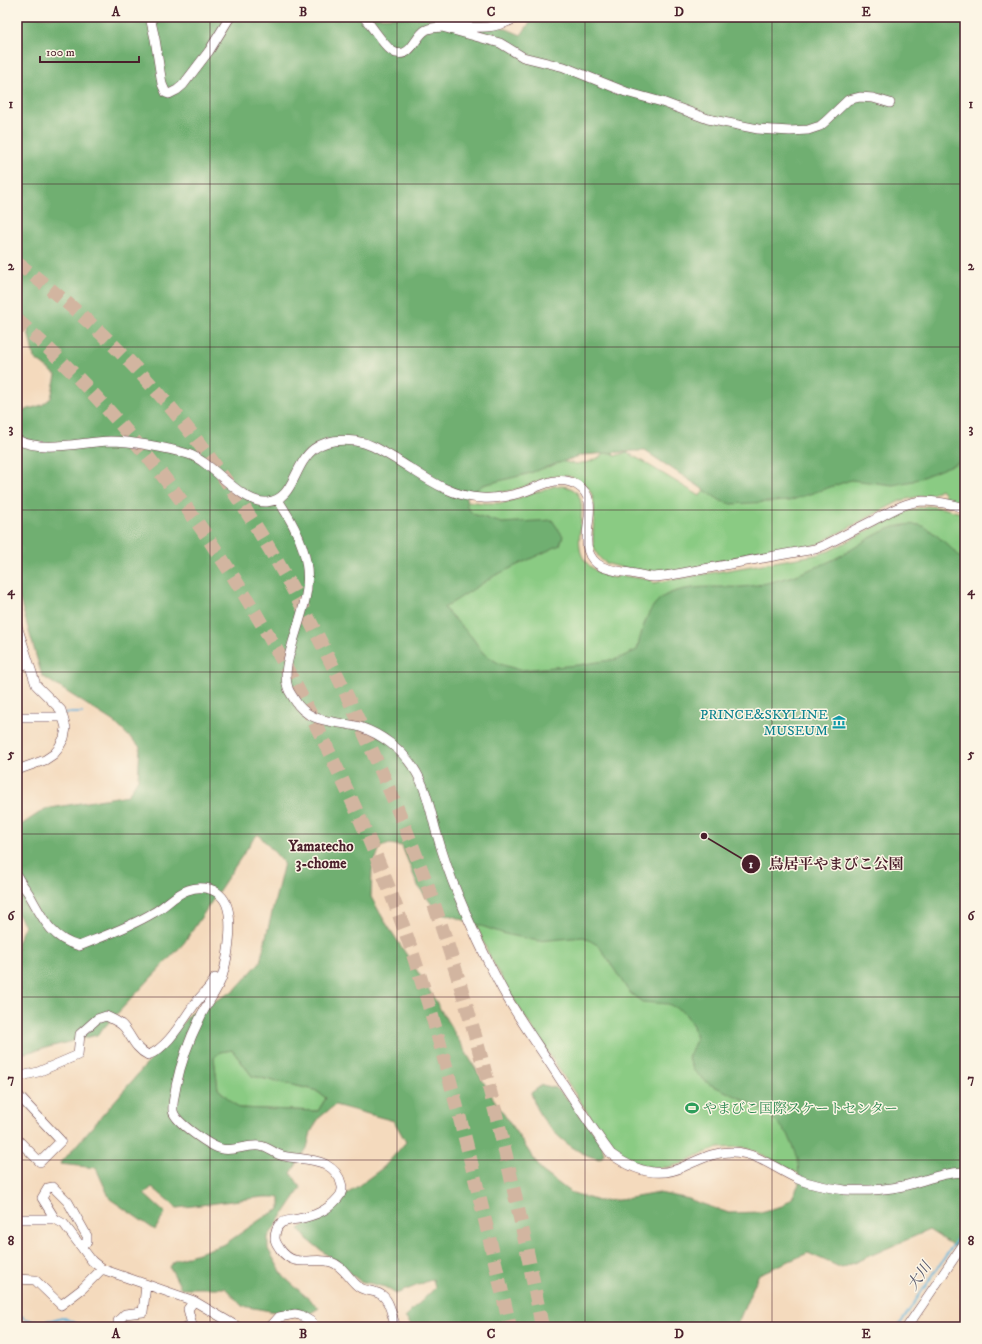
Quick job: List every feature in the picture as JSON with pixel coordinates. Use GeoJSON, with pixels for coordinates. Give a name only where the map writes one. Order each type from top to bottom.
{"type":"FeatureCollection","features":[{"type":"Feature","properties":{"kind":"street"},"geometry":{"type":"LineString","coordinates":[[150,17],[162,84],[166,93],[169,94],[177,90],[187,79],[209,51],[230,17]]}},
{"type":"Feature","properties":{"kind":"street"},"geometry":{"type":"LineString","coordinates":[[364,17],[386,45],[397,53],[405,52],[411,48],[419,35],[427,29],[485,27],[502,24],[518,17]]}},
{"type":"Feature","properties":{"kind":"street"},"geometry":{"type":"LineString","coordinates":[[442,28],[500,43],[523,57],[564,67],[626,92],[662,102],[708,119],[758,129],[790,131],[808,130],[820,126],[826,122],[848,100],[860,97],[872,98],[890,103]]}},
{"type":"Feature","properties":{"kind":"street"},"geometry":{"type":"LineString","coordinates":[[17,440],[37,446],[111,441],[130,442],[175,451],[193,456],[257,502],[278,500],[287,491],[302,462],[311,450],[324,442],[335,440],[352,441],[374,446],[445,489],[480,498],[501,498],[525,491],[548,481],[566,480],[576,484],[582,489],[588,498],[590,508],[587,541],[589,552],[595,563],[605,569],[654,577],[815,549],[907,504],[922,501],[965,508]]}},
{"type":"Feature","properties":{"kind":"street"},"geometry":{"type":"LineString","coordinates":[[278,500],[292,520],[301,539],[306,555],[308,574],[305,599],[289,655],[286,672],[288,689],[298,706],[310,715],[324,721],[360,727],[374,733],[385,739],[397,749],[414,767],[425,789],[440,844],[457,892],[498,982],[521,1022],[611,1154],[637,1169],[649,1172],[662,1172],[683,1167],[714,1153],[746,1153],[798,1179],[830,1188],[845,1190],[883,1189],[902,1186],[942,1174],[965,1172]]}},
{"type":"Feature","properties":{"kind":"street"},"geometry":{"type":"LineString","coordinates":[[17,626],[36,685],[61,710],[66,728],[64,738],[58,749],[45,760],[17,770]]}},
{"type":"Feature","properties":{"kind":"street"},"geometry":{"type":"LineString","coordinates":[[17,665],[29,664]]}},
{"type":"Feature","properties":{"kind":"street"},"geometry":{"type":"LineString","coordinates":[[17,716],[62,717]]}},
{"type":"Feature","properties":{"kind":"street"},"geometry":{"type":"LineString","coordinates":[[17,876],[47,926],[60,937],[79,946],[132,924],[155,912],[189,889],[203,888],[213,890],[222,896],[227,904],[229,915],[229,937],[225,964],[214,994],[200,1016],[182,1061],[173,1104],[173,1113],[180,1123],[214,1147],[223,1150],[254,1145],[262,1146],[280,1155],[321,1162],[335,1172],[340,1179],[342,1187],[341,1195],[326,1210],[306,1217],[287,1220],[278,1225],[275,1242],[284,1254],[294,1261],[332,1262],[339,1266],[360,1288],[382,1296],[387,1302],[396,1327]]}},
{"type":"Feature","properties":{"kind":"street"},"geometry":{"type":"LineString","coordinates":[[17,1077],[38,1072],[78,1054],[80,1034],[97,1019],[106,1016],[116,1020],[123,1026],[140,1051],[148,1055],[152,1053],[173,1036],[195,1003],[211,986],[220,968],[225,964]]}},
{"type":"Feature","properties":{"kind":"street"},"geometry":{"type":"LineString","coordinates":[[17,1094],[61,1141],[40,1162],[17,1139]]}},
{"type":"Feature","properties":{"kind":"street"},"geometry":{"type":"LineString","coordinates":[[55,1219],[42,1198],[48,1188],[53,1187],[68,1202],[87,1236],[87,1242],[81,1245]]}},
{"type":"Feature","properties":{"kind":"street"},"geometry":{"type":"LineString","coordinates":[[17,1219],[55,1219],[64,1224],[92,1261],[102,1269],[194,1300],[238,1327]]}},
{"type":"Feature","properties":{"kind":"street"},"geometry":{"type":"LineString","coordinates":[[907,1327],[965,1242]]}},
{"type":"Feature","properties":{"kind":"street"},"geometry":{"type":"LineString","coordinates":[[17,1279],[35,1280],[61,1305],[82,1289],[102,1269]]}},
{"type":"Feature","properties":{"kind":"street"},"geometry":{"type":"LineString","coordinates":[[119,1327],[118,1321],[125,1314],[143,1312],[146,1285]]}},
{"type":"Feature","properties":{"kind":"street"},"geometry":{"type":"LineString","coordinates":[[186,1327],[192,1325],[188,1310],[194,1300]]}},
{"type":"Feature","properties":{"kind":"street"},"geometry":{"type":"LineString","coordinates":[[270,1327],[279,1317],[295,1314],[300,1315],[312,1322]]}},
{"type":"Feature","properties":{"kind":"green space"},"geometry":{"type":"Polygon","coordinates":[[[17,17],[478,17],[521,35],[534,17],[965,17],[965,460],[913,481],[893,485],[851,480],[789,501],[731,504],[721,501],[645,451],[582,455],[527,474],[483,485],[466,497],[467,507],[473,514],[502,523],[552,520],[563,536],[560,545],[494,576],[444,608],[472,637],[483,653],[500,664],[520,670],[578,665],[617,659],[637,650],[646,619],[654,605],[666,595],[684,589],[703,587],[741,587],[783,579],[824,564],[842,555],[869,538],[898,526],[920,525],[930,530],[965,561],[965,1253],[929,1230],[842,1268],[808,1253],[759,1274],[736,1327],[412,1327],[405,1317],[435,1288],[433,1279],[396,1294],[385,1287],[360,1281],[307,1239],[299,1229],[384,1167],[406,1142],[394,1121],[335,1105],[319,1118],[311,1132],[307,1148],[291,1173],[301,1188],[268,1237],[268,1249],[284,1277],[319,1308],[304,1317],[242,1306],[225,1288],[181,1288],[170,1267],[174,1261],[225,1244],[264,1217],[280,1209],[280,1197],[263,1197],[177,1208],[152,1187],[144,1194],[165,1213],[155,1230],[110,1199],[96,1168],[60,1164],[191,1013],[234,991],[260,962],[284,863],[258,834],[184,943],[97,1035],[17,1055],[17,943],[25,925],[17,913],[17,824],[21,825],[45,809],[128,795],[138,779],[140,747],[114,722],[42,676],[17,590],[17,420],[22,411],[42,405],[51,398],[56,375],[34,358],[17,281],[17,17]],[[390,844],[380,847],[372,870],[371,897],[423,980],[493,1098],[542,1171],[570,1192],[598,1201],[619,1200],[659,1193],[685,1198],[729,1213],[761,1212],[782,1206],[792,1198],[799,1184],[798,1158],[788,1134],[768,1113],[709,1084],[694,1071],[688,1058],[696,1040],[693,1026],[684,1012],[668,1004],[642,1002],[629,992],[599,946],[584,937],[538,941],[505,934],[437,911],[418,886],[402,846],[390,844]],[[232,1050],[220,1052],[214,1058],[218,1089],[239,1108],[318,1111],[326,1098],[315,1090],[252,1076],[232,1050]]]}},
{"type":"Feature","properties":{"kind":"green space"},"geometry":{"type":"Polygon","coordinates":[[[965,379],[965,504],[943,499],[945,494],[941,489],[929,496],[916,497],[900,501],[825,540],[824,542],[809,547],[671,573],[649,573],[606,563],[598,556],[593,543],[593,497],[584,483],[575,478],[567,476],[553,477],[505,492],[485,493],[466,491],[550,459],[575,464],[589,462],[600,457],[607,448],[615,456],[627,452],[700,496],[735,439],[965,379]]]}},
{"type":"Feature","properties":{"kind":"green space"},"geometry":{"type":"Polygon","coordinates":[[[310,461],[458,500],[484,503],[503,503],[555,486],[568,487],[576,491],[580,498],[580,548],[581,554],[588,564],[598,572],[609,577],[615,578],[619,575],[651,580],[653,583],[815,555],[829,551],[903,512],[927,506],[943,508],[965,514],[965,1168],[803,1176],[757,1152],[743,1147],[719,1148],[701,1154],[681,1164],[668,1167],[654,1168],[641,1166],[621,1156],[605,1138],[589,1115],[510,994],[489,955],[464,898],[310,461]]]}},
{"type":"Feature","properties":{"kind":"green space"},"geometry":{"type":"Polygon","coordinates":[[[232,1050],[252,1076],[315,1090],[326,1098],[318,1111],[239,1108],[218,1089],[214,1058],[219,1052],[232,1050]]]}},
{"type":"Feature","properties":{"kind":"green space"},"geometry":{"type":"Polygon","coordinates":[[[542,1085],[556,1088],[571,1102],[602,1144],[604,1155],[600,1159],[591,1157],[572,1147],[548,1125],[536,1108],[531,1093],[542,1085]]]}},
{"type":"Feature","properties":{"kind":"waterway"},"geometry":{"type":"LineString","coordinates":[[65,713],[82,713]]}},
{"type":"Feature","properties":{"kind":"waterway","name":"大川"},"geometry":{"type":"LineString","coordinates":[[898,1327],[959,1236]]}},
{"type":"Feature","properties":{"kind":"waterway","name":"大川"},"geometry":{"type":"LineString","coordinates":[[17,1312],[21,1316],[32,1321],[44,1321],[62,1317],[84,1327]]}},
{"type":"Feature","properties":{"kind":"tunnel"},"geometry":{"type":"LineString","coordinates":[[17,263],[99,331],[144,377],[205,451],[232,490],[283,572],[328,657],[349,700],[408,835],[439,919],[455,969],[485,1070],[498,1121],[542,1327]]}},
{"type":"Feature","properties":{"kind":"tunnel"},"geometry":{"type":"LineString","coordinates":[[17,320],[67,367],[113,416],[156,467],[196,521],[268,634],[300,693],[330,754],[380,865],[406,934],[424,988],[469,1154],[510,1327]]}},
{"type":"Feature","properties":{"kind":"place","name":"PRINCE&SKYLINE MUSEUM"},"geometry":{"type":"Point","coordinates":[839,722]}},
{"type":"Feature","properties":{"kind":"place","name":"鳥居平やまびこ公園"},"geometry":{"type":"Point","coordinates":[704,836]}},
{"type":"Feature","properties":{"kind":"place","name":"やまびこ国際スケートセンター"},"geometry":{"type":"Point","coordinates":[692,1108]}},
{"type":"Feature","properties":{"kind":"district","name":"Yamatecho 3-chome"},"geometry":{"type":"Point","coordinates":[321,854]}}]}
